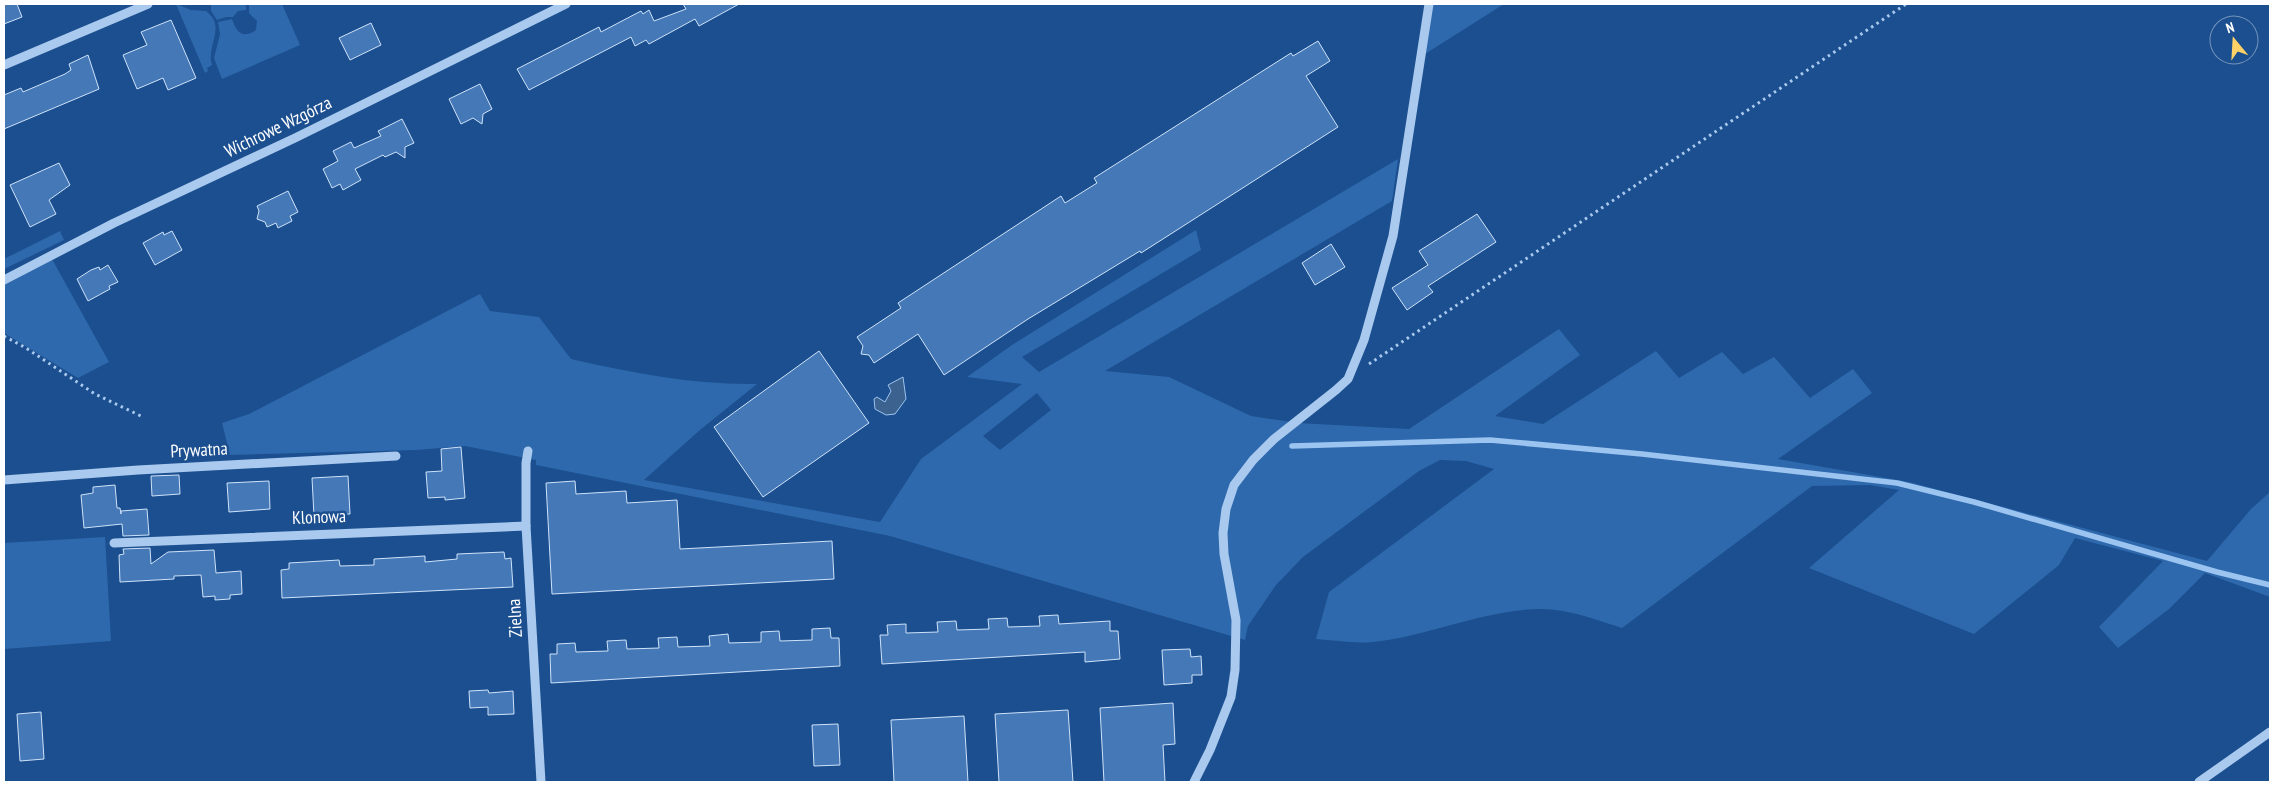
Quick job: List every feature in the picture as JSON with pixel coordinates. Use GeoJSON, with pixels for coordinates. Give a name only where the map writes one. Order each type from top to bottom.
{"type":"FeatureCollection","features":[{"type":"Feature","properties":{"kind":"street"},"geometry":{"type":"LineString","coordinates":[[4,65],[148,4]]}},
{"type":"Feature","properties":{"kind":"street","name":"Wichrowe Wzgórza"},"geometry":{"type":"LineString","coordinates":[[4,280],[114,223],[295,138],[566,4]]}},
{"type":"Feature","properties":{"kind":"street"},"geometry":{"type":"LineString","coordinates":[[1194,782],[1210,750],[1232,696],[1235,670],[1236,620],[1224,554],[1223,533],[1226,509],[1234,485],[1253,460],[1274,439],[1348,379],[1364,340],[1393,236],[1429,4]]}},
{"type":"Feature","properties":{"kind":"street","name":"Zielna"},"geometry":{"type":"LineString","coordinates":[[528,451],[526,463],[526,526],[541,782]]}},
{"type":"Feature","properties":{"kind":"street","name":"Prywatna"},"geometry":{"type":"LineString","coordinates":[[4,480],[138,470],[396,456]]}},
{"type":"Feature","properties":{"kind":"street","name":"Klonowa"},"geometry":{"type":"LineString","coordinates":[[114,543],[526,526]]}},
{"type":"Feature","properties":{"kind":"street"},"geometry":{"type":"LineString","coordinates":[[2199,782],[2270,732]]}},
{"type":"Feature","properties":{"kind":"path"},"geometry":{"type":"LineString","coordinates":[[1348,379],[1906,4]]}},
{"type":"Feature","properties":{"kind":"path"},"geometry":{"type":"LineString","coordinates":[[4,336],[26,348],[95,394],[143,417]]}},
{"type":"Feature","properties":{"kind":"shaded area"},"geometry":{"type":"Polygon","coordinates":[[[176,4],[191,10],[206,11],[215,23],[216,30],[211,50],[212,65],[207,68],[208,71],[205,73],[176,4]]]}},
{"type":"Feature","properties":{"kind":"shaded area"},"geometry":{"type":"Polygon","coordinates":[[[211,4],[246,4],[246,10],[238,11],[233,17],[217,20],[211,11],[211,4]]]}},
{"type":"Feature","properties":{"kind":"shaded area"},"geometry":{"type":"Polygon","coordinates":[[[249,4],[282,4],[300,45],[222,79],[214,58],[220,34],[218,22],[232,19],[240,33],[251,33],[256,30],[257,21],[249,13],[249,4]]]}},
{"type":"Feature","properties":{"kind":"shaded area"},"geometry":{"type":"Polygon","coordinates":[[[1433,4],[1504,4],[1425,54],[1433,4]]]}},
{"type":"Feature","properties":{"kind":"shaded area"},"geometry":{"type":"Polygon","coordinates":[[[1398,159],[1392,201],[1105,371],[1169,377],[1251,416],[1298,423],[1409,429],[1559,329],[1580,355],[1495,416],[1543,424],[1656,351],[1679,378],[1722,352],[1743,374],[1774,357],[1810,398],[1853,369],[1872,393],[1778,459],[1909,482],[2207,561],[2251,509],[2270,492],[2270,597],[2205,573],[2169,609],[2118,648],[2099,627],[2163,561],[2075,538],[2059,565],[1974,634],[1809,568],[1899,490],[1870,485],[1812,486],[1622,628],[1569,612],[1537,609],[1495,614],[1414,635],[1373,642],[1316,639],[1329,592],[1494,469],[1466,461],[1440,460],[1419,471],[1303,557],[1276,585],[1248,626],[1245,640],[890,536],[536,465],[536,460],[465,446],[416,450],[230,455],[222,423],[249,414],[480,294],[490,311],[539,317],[571,359],[663,377],[733,384],[757,384],[700,430],[644,480],[880,522],[921,459],[1022,384],[967,377],[1012,345],[1196,230],[1201,250],[1022,357],[1039,372],[1398,159]],[[1037,393],[983,436],[1000,450],[1051,410],[1037,393]]]}},
{"type":"Feature","properties":{"kind":"shaded area"},"geometry":{"type":"Polygon","coordinates":[[[60,231],[64,240],[4,269],[4,259],[60,231]]]}},
{"type":"Feature","properties":{"kind":"shaded area"},"geometry":{"type":"Polygon","coordinates":[[[52,259],[109,362],[78,378],[4,333],[4,284],[52,259]]]}},
{"type":"Feature","properties":{"kind":"shaded area"},"geometry":{"type":"Polygon","coordinates":[[[903,377],[906,399],[895,414],[886,415],[875,409],[874,399],[877,397],[885,402],[891,391],[888,385],[903,377]]]}},
{"type":"Feature","properties":{"kind":"shaded area"},"geometry":{"type":"Polygon","coordinates":[[[105,537],[111,641],[4,649],[4,543],[105,537]]]}},
{"type":"Feature","properties":{"kind":"building"},"geometry":{"type":"Polygon","coordinates":[[[4,4],[17,4],[22,17],[4,24],[4,4]]]}},
{"type":"Feature","properties":{"kind":"building"},"geometry":{"type":"Polygon","coordinates":[[[683,4],[739,4],[699,26],[695,19],[649,44],[646,40],[635,46],[631,37],[529,90],[517,69],[599,27],[601,32],[641,11],[643,14],[649,10],[654,21],[686,9],[683,4]]]}},
{"type":"Feature","properties":{"kind":"building"},"geometry":{"type":"Polygon","coordinates":[[[171,20],[196,78],[168,90],[163,78],[137,89],[123,55],[147,45],[141,32],[171,20]]]}},
{"type":"Feature","properties":{"kind":"building"},"geometry":{"type":"Polygon","coordinates":[[[371,23],[381,45],[350,60],[339,38],[371,23]]]}},
{"type":"Feature","properties":{"kind":"building"},"geometry":{"type":"Polygon","coordinates":[[[1318,41],[1330,61],[1306,76],[1338,127],[1141,253],[1140,251],[1028,319],[944,375],[918,334],[874,363],[869,355],[861,354],[863,346],[857,337],[901,308],[898,303],[1061,196],[1065,203],[1097,183],[1094,178],[1291,53],[1293,56],[1318,41]]]}},
{"type":"Feature","properties":{"kind":"building"},"geometry":{"type":"Polygon","coordinates":[[[88,55],[99,89],[4,129],[4,95],[21,88],[23,92],[65,74],[71,70],[69,64],[88,55]]]}},
{"type":"Feature","properties":{"kind":"building"},"geometry":{"type":"Polygon","coordinates":[[[480,84],[492,109],[483,114],[482,124],[473,118],[461,124],[449,99],[480,84]]]}},
{"type":"Feature","properties":{"kind":"building"},"geometry":{"type":"Polygon","coordinates":[[[402,119],[414,143],[405,147],[405,158],[396,152],[385,157],[383,155],[355,169],[361,180],[343,190],[340,184],[332,188],[323,169],[338,161],[333,151],[351,142],[354,148],[381,136],[378,131],[402,119]]]}},
{"type":"Feature","properties":{"kind":"building"},"geometry":{"type":"Polygon","coordinates":[[[59,163],[70,185],[49,200],[56,214],[30,227],[10,185],[59,163]]]}},
{"type":"Feature","properties":{"kind":"building"},"geometry":{"type":"Polygon","coordinates":[[[288,191],[298,212],[290,216],[292,221],[278,228],[276,223],[267,227],[265,222],[257,219],[259,211],[257,206],[288,191]]]}},
{"type":"Feature","properties":{"kind":"building"},"geometry":{"type":"Polygon","coordinates":[[[1477,214],[1496,242],[1428,286],[1433,292],[1407,310],[1392,288],[1428,265],[1419,251],[1477,214]]]}},
{"type":"Feature","properties":{"kind":"building"},"geometry":{"type":"Polygon","coordinates":[[[172,231],[182,250],[155,265],[143,243],[163,232],[164,235],[172,231]]]}},
{"type":"Feature","properties":{"kind":"building"},"geometry":{"type":"Polygon","coordinates":[[[1331,244],[1345,267],[1315,285],[1302,263],[1331,244]]]}},
{"type":"Feature","properties":{"kind":"building"},"geometry":{"type":"Polygon","coordinates":[[[108,265],[118,282],[109,286],[110,289],[88,301],[77,279],[91,270],[99,267],[100,270],[108,265]]]}},
{"type":"Feature","properties":{"kind":"building"},"geometry":{"type":"Polygon","coordinates":[[[819,351],[869,423],[763,497],[714,427],[819,351]]]}},
{"type":"Feature","properties":{"kind":"building"},"geometry":{"type":"Polygon","coordinates":[[[461,447],[465,498],[445,500],[445,497],[428,498],[426,472],[442,471],[441,449],[461,447]]]}},
{"type":"Feature","properties":{"kind":"building"},"geometry":{"type":"Polygon","coordinates":[[[179,475],[180,494],[152,496],[151,476],[179,475]]]}},
{"type":"Feature","properties":{"kind":"building"},"geometry":{"type":"Polygon","coordinates":[[[348,476],[350,514],[314,516],[312,478],[348,476]]]}},
{"type":"Feature","properties":{"kind":"building"},"geometry":{"type":"Polygon","coordinates":[[[269,481],[270,509],[229,512],[227,483],[269,481]]]}},
{"type":"Feature","properties":{"kind":"building"},"geometry":{"type":"Polygon","coordinates":[[[575,481],[576,494],[626,491],[627,503],[677,500],[680,549],[832,541],[834,579],[552,594],[546,483],[575,481]]]}},
{"type":"Feature","properties":{"kind":"building"},"geometry":{"type":"Polygon","coordinates":[[[115,485],[117,508],[120,508],[121,514],[121,511],[147,509],[149,535],[123,536],[122,524],[84,528],[81,495],[93,493],[93,487],[115,485]]]}},
{"type":"Feature","properties":{"kind":"building"},"geometry":{"type":"Polygon","coordinates":[[[150,548],[151,564],[168,552],[214,550],[216,573],[241,571],[242,594],[230,595],[230,599],[215,600],[215,596],[203,597],[201,575],[174,576],[174,579],[120,582],[119,555],[124,554],[123,549],[150,548]]]}},
{"type":"Feature","properties":{"kind":"building"},"geometry":{"type":"Polygon","coordinates":[[[504,552],[505,559],[511,558],[513,587],[282,598],[281,570],[289,569],[289,563],[339,560],[340,566],[374,565],[374,559],[425,556],[425,562],[457,559],[457,554],[504,552]]]}},
{"type":"Feature","properties":{"kind":"building"},"geometry":{"type":"Polygon","coordinates":[[[1058,615],[1059,624],[1110,621],[1110,631],[1118,631],[1120,659],[1085,662],[1085,652],[882,664],[880,635],[888,635],[887,625],[906,624],[906,633],[938,632],[937,622],[956,621],[957,630],[989,629],[988,619],[1007,618],[1008,627],[1040,626],[1039,616],[1058,615]]]}},
{"type":"Feature","properties":{"kind":"building"},"geometry":{"type":"Polygon","coordinates":[[[830,628],[831,638],[839,638],[840,666],[551,683],[550,654],[557,654],[557,644],[575,643],[576,652],[608,651],[607,641],[626,640],[627,649],[659,648],[658,638],[677,637],[678,647],[710,646],[709,636],[728,634],[729,643],[761,642],[761,632],[779,631],[780,641],[812,640],[812,629],[830,628]]]}},
{"type":"Feature","properties":{"kind":"building"},"geometry":{"type":"Polygon","coordinates":[[[1190,649],[1191,657],[1201,656],[1202,675],[1192,675],[1192,683],[1164,685],[1162,650],[1190,649]]]}},
{"type":"Feature","properties":{"kind":"building"},"geometry":{"type":"Polygon","coordinates":[[[488,690],[489,693],[513,691],[514,714],[488,715],[488,707],[470,708],[469,691],[488,690]]]}},
{"type":"Feature","properties":{"kind":"building"},"geometry":{"type":"Polygon","coordinates":[[[1173,703],[1175,744],[1163,745],[1165,782],[1104,782],[1100,708],[1173,703]]]}},
{"type":"Feature","properties":{"kind":"building"},"geometry":{"type":"Polygon","coordinates":[[[1068,710],[1073,782],[999,782],[995,714],[1068,710]]]}},
{"type":"Feature","properties":{"kind":"building"},"geometry":{"type":"Polygon","coordinates":[[[41,712],[44,759],[20,761],[17,714],[41,712]]]}},
{"type":"Feature","properties":{"kind":"building"},"geometry":{"type":"Polygon","coordinates":[[[964,716],[968,782],[894,782],[891,720],[964,716]]]}},
{"type":"Feature","properties":{"kind":"building"},"geometry":{"type":"Polygon","coordinates":[[[838,724],[840,765],[814,766],[812,725],[838,724]]]}},
{"type":"Feature","properties":{"kind":"waterway"},"geometry":{"type":"LineString","coordinates":[[1292,446],[1490,440],[1642,454],[1897,483],[1974,502],[2217,572],[2270,585]]}}]}
